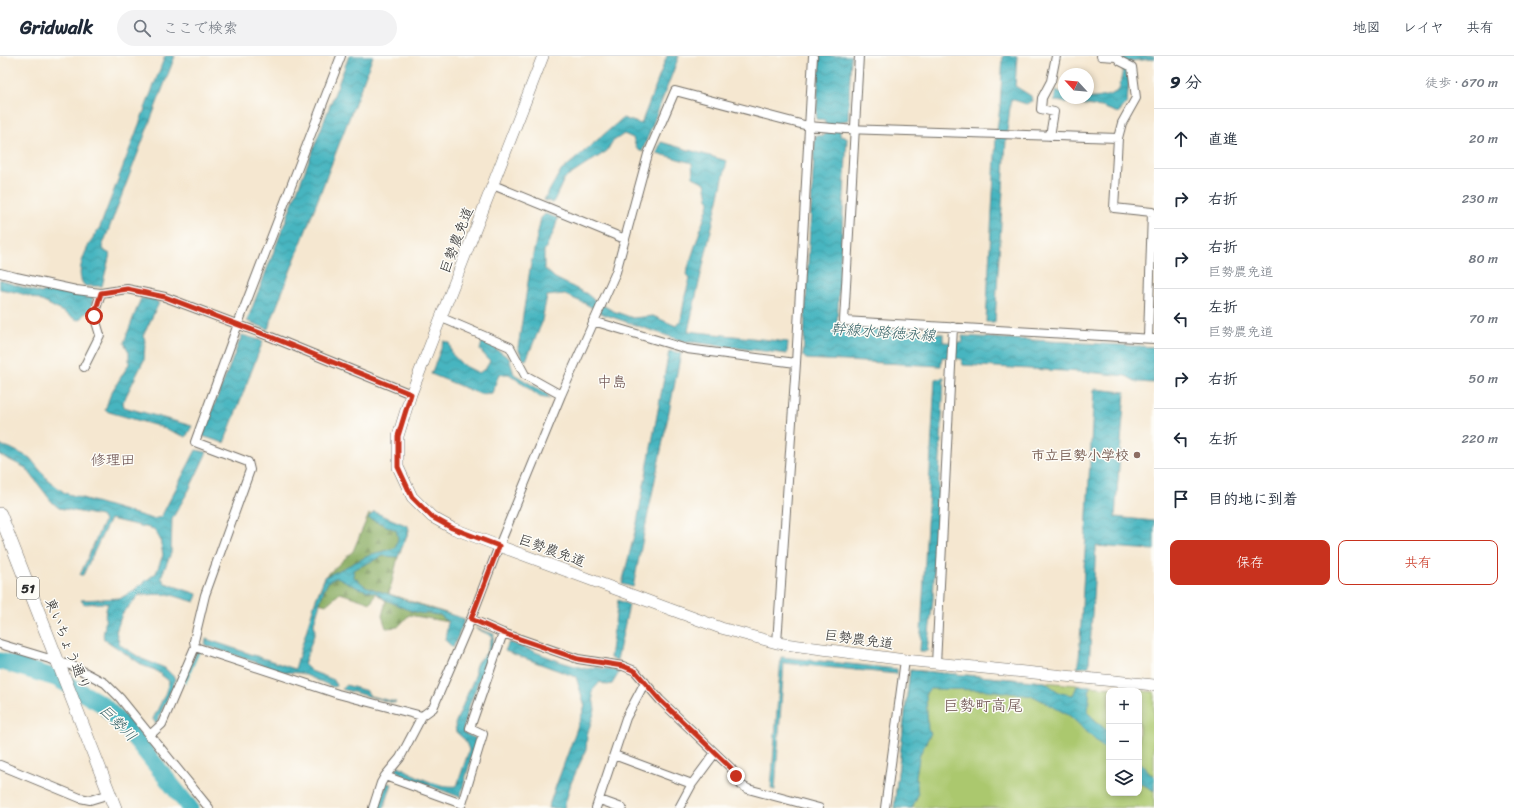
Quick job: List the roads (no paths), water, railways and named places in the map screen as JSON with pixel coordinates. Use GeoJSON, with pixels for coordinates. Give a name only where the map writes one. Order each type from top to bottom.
{"type":"FeatureCollection","features":[{"type":"Feature","properties":{"kind":"main road","name":"東いちょう通り"},"geometry":{"type":"LineString","coordinates":[[0,514],[116,808]]}},
{"type":"Feature","properties":{"kind":"street"},"geometry":{"type":"LineString","coordinates":[[149,736],[162,724],[195,647],[194,641],[205,595],[250,470],[248,462],[194,442],[341,56]]}},
{"type":"Feature","properties":{"kind":"street","name":"巨勢農免道"},"geometry":{"type":"LineString","coordinates":[[543,56],[442,318],[411,394],[398,436],[398,467],[412,497],[432,517],[452,528],[721,628],[778,643],[936,664],[1154,686]]}},
{"type":"Feature","properties":{"kind":"street"},"geometry":{"type":"LineString","coordinates":[[778,643],[812,126],[813,56]]}},
{"type":"Feature","properties":{"kind":"street"},"geometry":{"type":"LineString","coordinates":[[859,56],[844,321],[1151,338],[1152,212],[1114,208],[1118,138],[1122,123],[1136,98],[1132,67],[1118,58],[1101,56]]}},
{"type":"Feature","properties":{"kind":"street"},"geometry":{"type":"LineString","coordinates":[[1050,136],[1054,112],[1041,109],[1042,98],[1051,81],[1056,56]]}},
{"type":"Feature","properties":{"kind":"street"},"geometry":{"type":"LineString","coordinates":[[373,808],[381,783],[385,776],[400,758],[422,716],[433,708],[471,619],[499,546],[561,395],[616,272],[648,154],[675,91],[812,126],[845,129],[854,128],[1118,138]]}},
{"type":"Feature","properties":{"kind":"street"},"geometry":{"type":"LineString","coordinates":[[493,185],[625,239]]}},
{"type":"Feature","properties":{"kind":"street"},"geometry":{"type":"LineString","coordinates":[[0,273],[37,282],[101,293],[127,289],[165,297],[238,324],[411,394]]}},
{"type":"Feature","properties":{"kind":"street"},"geometry":{"type":"LineString","coordinates":[[84,367],[100,334],[94,316],[101,293]]}},
{"type":"Feature","properties":{"kind":"street"},"geometry":{"type":"LineString","coordinates":[[595,317],[687,349],[796,363]]}},
{"type":"Feature","properties":{"kind":"street"},"geometry":{"type":"LineString","coordinates":[[442,318],[510,347],[525,374],[561,395]]}},
{"type":"Feature","properties":{"kind":"street"},"geometry":{"type":"LineString","coordinates":[[936,664],[952,373],[953,327]]}},
{"type":"Feature","properties":{"kind":"street"},"geometry":{"type":"LineString","coordinates":[[471,619],[503,633],[578,659],[623,666],[635,671],[660,700],[731,768],[741,785],[748,789],[819,808]]}},
{"type":"Feature","properties":{"kind":"street"},"geometry":{"type":"LineString","coordinates":[[385,776],[462,804],[483,734],[470,728],[503,633]]}},
{"type":"Feature","properties":{"kind":"street"},"geometry":{"type":"LineString","coordinates":[[0,644],[73,666],[105,683],[120,698],[149,736],[209,808]]}},
{"type":"Feature","properties":{"kind":"street"},"geometry":{"type":"LineString","coordinates":[[195,647],[338,694],[422,716]]}},
{"type":"Feature","properties":{"kind":"street"},"geometry":{"type":"LineString","coordinates":[[885,808],[905,660]]}},
{"type":"Feature","properties":{"kind":"street"},"geometry":{"type":"LineString","coordinates":[[596,808],[600,800],[626,718],[645,682]]}},
{"type":"Feature","properties":{"kind":"street"},"geometry":{"type":"LineString","coordinates":[[680,808],[692,784],[715,753]]}},
{"type":"Feature","properties":{"kind":"street"},"geometry":{"type":"LineString","coordinates":[[614,755],[692,784]]}},
{"type":"Feature","properties":{"kind":"street"},"geometry":{"type":"LineString","coordinates":[[0,765],[80,798],[90,800],[110,794]]}},
{"type":"Feature","properties":{"kind":"street"},"geometry":{"type":"LineString","coordinates":[[600,800],[622,808]]}},
{"type":"Feature","properties":{"kind":"water"},"geometry":{"type":"Polygon","coordinates":[[[165,56],[175,56],[102,247],[110,254],[102,286],[85,286],[81,280],[80,273],[84,256],[92,239],[100,227],[165,56]]]}},
{"type":"Feature","properties":{"kind":"water"},"geometry":{"type":"Polygon","coordinates":[[[349,56],[373,56],[268,329],[247,321],[349,56]]]}},
{"type":"Feature","properties":{"kind":"water"},"geometry":{"type":"Polygon","coordinates":[[[667,56],[679,56],[642,152],[637,149],[633,138],[624,134],[612,142],[607,151],[564,179],[553,203],[544,200],[560,172],[623,118],[641,124],[667,56]]]}},
{"type":"Feature","properties":{"kind":"water","name":"幹線水路徳永線"},"geometry":{"type":"Polygon","coordinates":[[[820,56],[851,56],[848,120],[840,122],[840,136],[847,138],[837,326],[943,334],[943,342],[963,343],[962,336],[1154,347],[1154,383],[1137,382],[1126,376],[1097,373],[963,365],[961,359],[942,357],[941,366],[806,359],[803,356],[815,136],[825,135],[825,120],[816,119],[820,56]]]}},
{"type":"Feature","properties":{"kind":"water"},"geometry":{"type":"Polygon","coordinates":[[[1003,56],[1017,56],[1015,86],[1031,96],[1032,101],[1026,104],[1011,99],[1006,140],[995,322],[986,322],[996,138],[1000,107],[1003,56]]]}},
{"type":"Feature","properties":{"kind":"water"},"geometry":{"type":"Polygon","coordinates":[[[1123,56],[1154,56],[1154,59],[1130,61],[1128,70],[1129,80],[1127,103],[1118,113],[1102,107],[1078,104],[1094,104],[1094,97],[1113,94],[1119,90],[1123,69],[1123,56]]]}},
{"type":"Feature","properties":{"kind":"water"},"geometry":{"type":"Polygon","coordinates":[[[1056,90],[1058,91],[1058,102],[1054,101],[1056,90]]]}},
{"type":"Feature","properties":{"kind":"water"},"geometry":{"type":"Polygon","coordinates":[[[661,142],[727,161],[688,331],[788,342],[787,354],[683,341],[603,314],[586,304],[563,294],[547,296],[541,325],[526,360],[523,359],[518,348],[530,269],[541,218],[545,214],[558,218],[554,231],[544,251],[544,268],[555,278],[587,294],[613,311],[633,318],[653,316],[676,326],[681,320],[685,296],[690,279],[686,274],[709,203],[705,183],[693,177],[692,163],[657,153],[661,142]]]}},
{"type":"Feature","properties":{"kind":"water"},"geometry":{"type":"Polygon","coordinates":[[[0,280],[41,293],[46,290],[93,297],[91,311],[84,314],[79,320],[75,319],[30,296],[0,289],[0,280]]]}},
{"type":"Feature","properties":{"kind":"water"},"geometry":{"type":"Polygon","coordinates":[[[141,298],[155,299],[159,303],[144,334],[144,360],[123,402],[124,407],[192,426],[186,437],[161,427],[105,410],[111,393],[129,364],[129,352],[124,343],[141,298]]]}},
{"type":"Feature","properties":{"kind":"water"},"geometry":{"type":"Polygon","coordinates":[[[242,335],[263,341],[224,443],[202,436],[242,335]]]}},
{"type":"Feature","properties":{"kind":"water"},"geometry":{"type":"Polygon","coordinates":[[[444,341],[449,342],[452,354],[463,365],[479,373],[486,368],[490,361],[480,350],[482,342],[493,347],[509,358],[514,374],[547,394],[550,399],[540,397],[509,374],[499,374],[492,393],[480,394],[431,374],[444,341]]]}},
{"type":"Feature","properties":{"kind":"water"},"geometry":{"type":"Polygon","coordinates":[[[669,351],[681,353],[633,587],[622,584],[637,523],[669,351]]]}},
{"type":"Feature","properties":{"kind":"water"},"geometry":{"type":"Polygon","coordinates":[[[944,378],[933,599],[927,651],[920,651],[935,379],[944,378]]]}},
{"type":"Feature","properties":{"kind":"water"},"geometry":{"type":"Polygon","coordinates":[[[1094,389],[1125,392],[1115,517],[1154,521],[1154,550],[1096,546],[1089,666],[1077,668],[1079,660],[1094,389]]]}},
{"type":"Feature","properties":{"kind":"water"},"geometry":{"type":"Polygon","coordinates":[[[0,445],[10,448],[30,458],[48,480],[65,493],[153,519],[161,517],[196,450],[207,452],[189,490],[172,519],[171,553],[161,577],[165,583],[197,594],[195,602],[168,594],[139,595],[122,614],[116,632],[120,645],[142,659],[165,668],[176,679],[156,724],[153,719],[166,692],[169,681],[155,670],[144,666],[104,639],[103,635],[108,604],[84,604],[81,600],[121,598],[134,590],[156,573],[163,555],[160,539],[154,529],[110,519],[83,575],[80,575],[104,521],[101,516],[59,508],[52,502],[26,468],[0,455],[0,445]]]}},
{"type":"Feature","properties":{"kind":"water"},"geometry":{"type":"Polygon","coordinates":[[[374,512],[408,526],[409,530],[398,557],[383,556],[353,570],[354,577],[365,586],[465,619],[453,648],[445,640],[448,622],[440,615],[419,613],[406,609],[386,600],[376,593],[358,588],[337,577],[329,581],[324,590],[314,623],[315,632],[304,664],[311,671],[334,680],[336,686],[333,687],[301,673],[284,672],[205,645],[206,639],[295,669],[315,602],[325,577],[372,554],[395,548],[398,538],[396,530],[368,518],[374,512]]]}},
{"type":"Feature","properties":{"kind":"water"},"geometry":{"type":"Polygon","coordinates":[[[618,600],[629,605],[617,660],[610,658],[618,600]]]}},
{"type":"Feature","properties":{"kind":"water"},"geometry":{"type":"Polygon","coordinates":[[[475,628],[494,634],[492,647],[469,706],[463,730],[465,734],[475,738],[476,742],[460,797],[402,775],[395,769],[399,766],[434,783],[457,786],[469,750],[465,740],[456,732],[455,724],[475,676],[477,663],[480,658],[486,654],[492,636],[475,628]]]}},
{"type":"Feature","properties":{"kind":"water"},"geometry":{"type":"Polygon","coordinates":[[[509,642],[564,663],[587,669],[595,667],[620,671],[612,684],[607,685],[600,682],[592,691],[595,710],[587,735],[586,750],[571,783],[564,808],[548,808],[585,706],[576,677],[505,651],[509,642]]]}},
{"type":"Feature","properties":{"kind":"water"},"geometry":{"type":"Polygon","coordinates":[[[781,657],[897,669],[897,674],[784,663],[775,790],[771,789],[781,657]]]}},
{"type":"Feature","properties":{"kind":"water"},"geometry":{"type":"Polygon","coordinates":[[[910,670],[1045,682],[1060,693],[1073,695],[1077,686],[1090,686],[1088,713],[1106,730],[1106,750],[1070,716],[1033,696],[986,690],[930,689],[926,693],[928,730],[931,733],[920,754],[916,776],[918,795],[912,808],[894,808],[910,670]]]}},
{"type":"Feature","properties":{"kind":"water"},"geometry":{"type":"Polygon","coordinates":[[[346,685],[367,691],[370,696],[396,702],[394,703],[342,689],[346,685]]]}},
{"type":"Feature","properties":{"kind":"water"},"geometry":{"type":"Polygon","coordinates":[[[1142,764],[1154,777],[1154,791],[1142,784],[1142,764]]]}},
{"type":"Feature","properties":{"kind":"water"},"geometry":{"type":"Polygon","coordinates":[[[387,783],[392,784],[384,808],[378,808],[387,783]]]}},
{"type":"Feature","properties":{"kind":"waterway"},"geometry":{"type":"LineString","coordinates":[[185,682],[198,652]]}},
{"type":"Feature","properties":{"kind":"waterway","name":"巨勢川"},"geometry":{"type":"LineString","coordinates":[[0,661],[56,678],[102,704],[127,729],[190,808]]}},
{"type":"Feature","properties":{"kind":"place","name":"市立巨勢小学校"},"geometry":{"type":"Point","coordinates":[1137,455]}},
{"type":"Feature","properties":{"kind":"district","name":"中島"},"geometry":{"type":"Point","coordinates":[612,382]}},
{"type":"Feature","properties":{"kind":"district","name":"修理田"},"geometry":{"type":"Point","coordinates":[113,460]}},
{"type":"Feature","properties":{"kind":"district","name":"巨勢町高尾"},"geometry":{"type":"Point","coordinates":[983,705]}}]}
